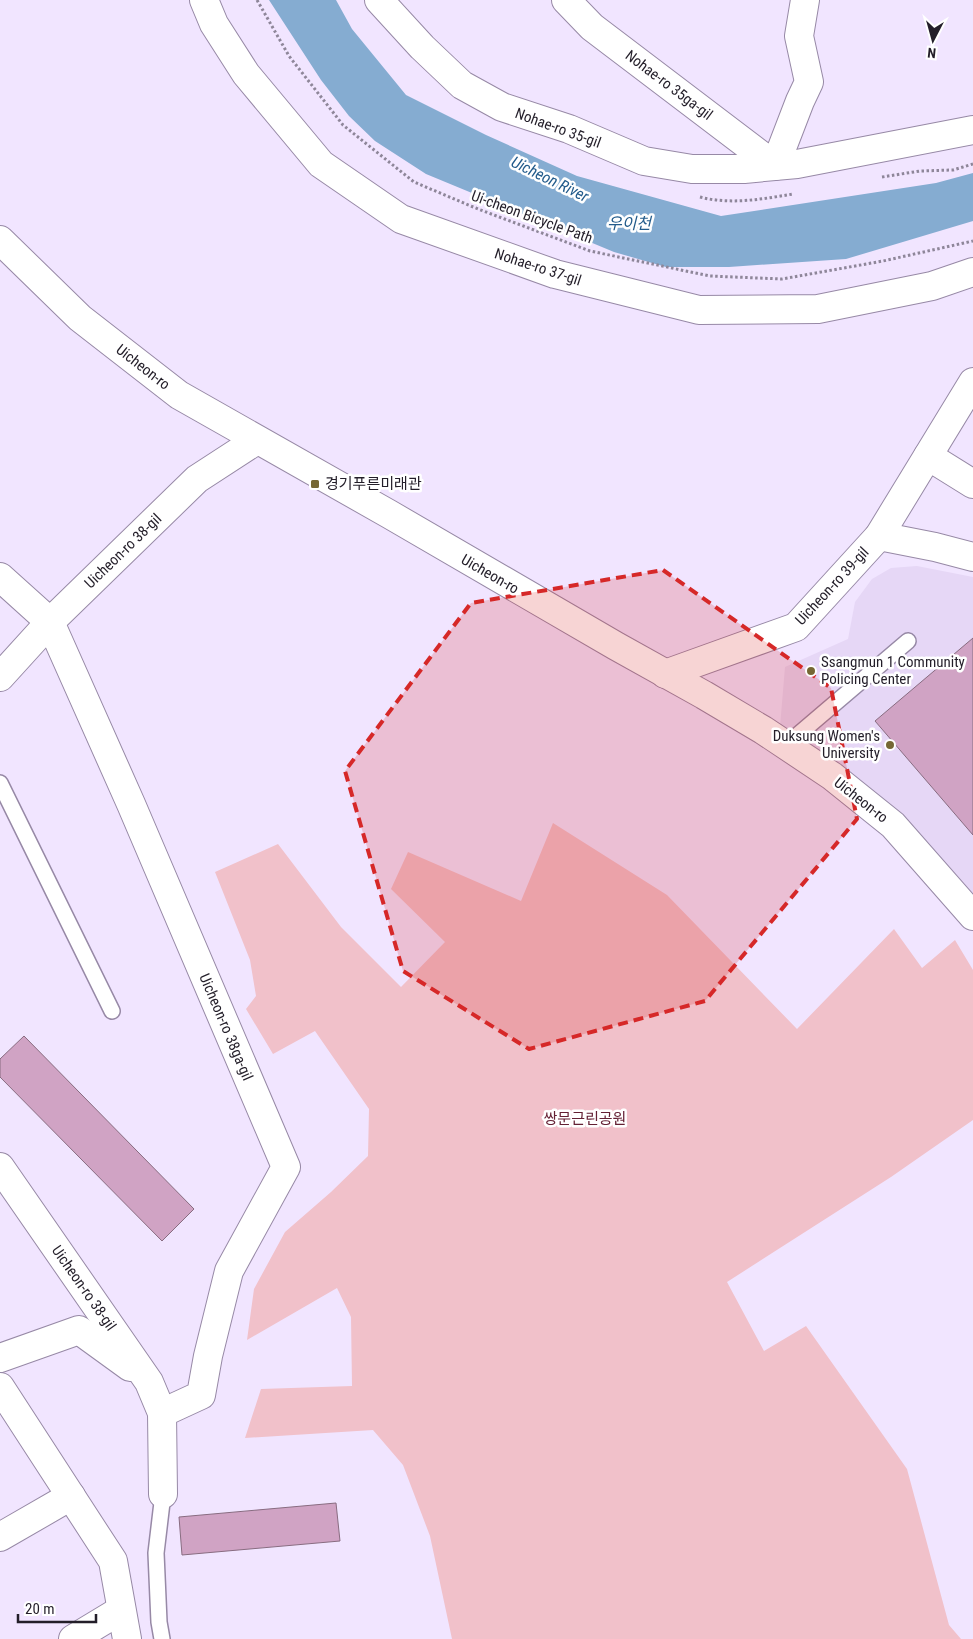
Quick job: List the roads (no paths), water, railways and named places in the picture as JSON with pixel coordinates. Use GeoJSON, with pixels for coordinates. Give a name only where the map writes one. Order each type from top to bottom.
{"type":"FeatureCollection","features":[{"type":"Feature","properties":{"kind":"street","name":"Nohae-ro 37-gil"},"geometry":{"type":"LineString","coordinates":[[204,0],[214,24],[246,74],[321,164],[400,219],[555,274],[699,310],[818,309],[932,286],[973,272]]}},
{"type":"Feature","properties":{"kind":"street","name":"Nohae-ro 35-gil"},"geometry":{"type":"LineString","coordinates":[[379,0],[422,47],[462,85],[502,107],[569,129],[644,161],[692,169],[744,169],[776,166],[797,164],[973,130]]}},
{"type":"Feature","properties":{"kind":"street","name":"Nohae-ro 35ga-gil"},"geometry":{"type":"LineString","coordinates":[[566,0],[592,27],[776,166]]}},
{"type":"Feature","properties":{"kind":"street"},"geometry":{"type":"LineString","coordinates":[[776,166],[809,82],[800,36],[805,0]]}},
{"type":"Feature","properties":{"kind":"street","name":"Uicheon-ro"},"geometry":{"type":"LineString","coordinates":[[0,240],[80,318],[179,395],[746,720],[832,776],[893,825],[973,916]]}},
{"type":"Feature","properties":{"kind":"street","name":"Uicheon-ro 39-gil"},"geometry":{"type":"LineString","coordinates":[[666,674],[796,627],[879,536],[973,382]]}},
{"type":"Feature","properties":{"kind":"street","name":"Uicheon-ro 38-gil"},"geometry":{"type":"LineString","coordinates":[[0,677],[50,622],[197,479],[258,440]]}},
{"type":"Feature","properties":{"kind":"street"},"geometry":{"type":"LineString","coordinates":[[928,456],[973,484]]}},
{"type":"Feature","properties":{"kind":"street"},"geometry":{"type":"LineString","coordinates":[[879,536],[973,557]]}},
{"type":"Feature","properties":{"kind":"street"},"geometry":{"type":"LineString","coordinates":[[0,577],[50,622]]}},
{"type":"Feature","properties":{"kind":"street","name":"Uicheon-ro 38ga-gil"},"geometry":{"type":"LineString","coordinates":[[50,622],[131,804],[286,1167],[229,1271],[208,1356],[201,1395],[162,1413]]}},
{"type":"Feature","properties":{"kind":"street","name":"Uicheon-ro 38-gil"},"geometry":{"type":"LineString","coordinates":[[0,1167],[149,1382],[162,1413]]}},
{"type":"Feature","properties":{"kind":"street"},"geometry":{"type":"LineString","coordinates":[[0,1358],[79,1330],[149,1382]]}},
{"type":"Feature","properties":{"kind":"street"},"geometry":{"type":"LineString","coordinates":[[0,1387],[113,1561],[127,1639]]}},
{"type":"Feature","properties":{"kind":"street"},"geometry":{"type":"LineString","coordinates":[[162,1413],[163,1494]]}},
{"type":"Feature","properties":{"kind":"street"},"geometry":{"type":"LineString","coordinates":[[0,1537],[71,1496]]}},
{"type":"Feature","properties":{"kind":"street"},"geometry":{"type":"LineString","coordinates":[[72,1639],[121,1610]]}},
{"type":"Feature","properties":{"kind":"lane"},"geometry":{"type":"LineString","coordinates":[[786,745],[908,641]]}},
{"type":"Feature","properties":{"kind":"lane"},"geometry":{"type":"LineString","coordinates":[[0,784],[112,1011]]}},
{"type":"Feature","properties":{"kind":"lane"},"geometry":{"type":"LineString","coordinates":[[162,1639],[159,1622],[156,1554],[163,1494]]}},
{"type":"Feature","properties":{"kind":"water","name":"우이천"},"geometry":{"type":"Polygon","coordinates":[[[269,0],[336,0],[352,29],[406,95],[486,135],[577,176],[721,216],[936,183],[973,173],[973,221],[846,259],[729,267],[666,267],[614,252],[426,174],[375,141],[349,116],[321,80],[269,0]]]}},
{"type":"Feature","properties":{"kind":"place","name":"경기푸른미래관"},"geometry":{"type":"Point","coordinates":[315,484]}},
{"type":"Feature","properties":{"kind":"place","name":"Ssangmun 1 Community Policing Center"},"geometry":{"type":"Point","coordinates":[811,671]}},
{"type":"Feature","properties":{"kind":"place","name":"Duksung Women's University"},"geometry":{"type":"Point","coordinates":[890,745]}},
{"type":"Feature","properties":{"kind":"water label","name":"Uicheon River"},"geometry":{"type":"Point","coordinates":[550,179]}},
{"type":"Feature","properties":{"kind":"park label","name":"쌍문근린공원"},"geometry":{"type":"Point","coordinates":[585,1119]}}]}
